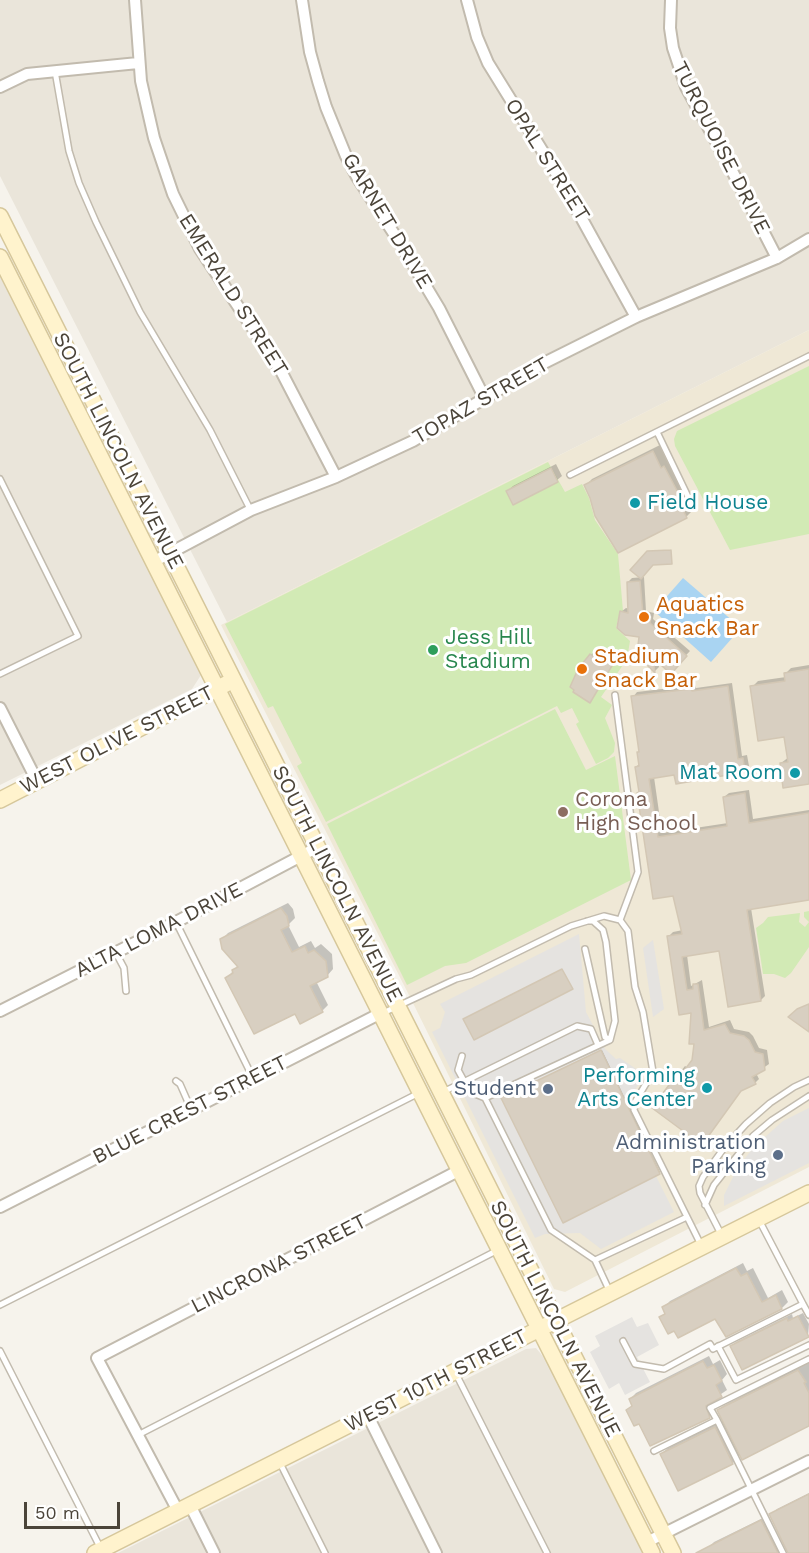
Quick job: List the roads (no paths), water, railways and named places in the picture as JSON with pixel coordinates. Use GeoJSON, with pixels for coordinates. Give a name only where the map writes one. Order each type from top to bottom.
{"type":"FeatureCollection","features":[{"type":"Feature","properties":{"kind":"main road","name":"SOUTH LINCOLN AVENUE"},"geometry":{"type":"LineString","coordinates":[[0,216],[673,1553]]}},
{"type":"Feature","properties":{"kind":"main road","name":"SOUTH LINCOLN AVENUE"},"geometry":{"type":"LineString","coordinates":[[0,257],[650,1548]]}},
{"type":"Feature","properties":{"kind":"main road","name":"WEST OLIVE STREET"},"geometry":{"type":"LineString","coordinates":[[0,800],[234,680]]}},
{"type":"Feature","properties":{"kind":"main road","name":"WEST 10TH STREET"},"geometry":{"type":"LineString","coordinates":[[99,1552],[809,1193]]}},
{"type":"Feature","properties":{"kind":"street","name":"EMERALD STREET"},"geometry":{"type":"LineString","coordinates":[[135,0],[138,63],[153,138],[162,168],[185,220],[215,273],[281,371],[336,477]]}},
{"type":"Feature","properties":{"kind":"street","name":"GARNET DRIVE"},"geometry":{"type":"LineString","coordinates":[[302,0],[306,32],[318,81],[346,156],[421,276],[459,344],[485,399]]}},
{"type":"Feature","properties":{"kind":"street","name":"OPAL STREET"},"geometry":{"type":"LineString","coordinates":[[467,0],[477,37],[488,63],[561,181],[636,317]]}},
{"type":"Feature","properties":{"kind":"street","name":"TURQUOISE DRIVE"},"geometry":{"type":"LineString","coordinates":[[671,0],[670,28],[673,48],[686,87],[777,258]]}},
{"type":"Feature","properties":{"kind":"street"},"geometry":{"type":"LineString","coordinates":[[0,87],[27,74],[138,63]]}},
{"type":"Feature","properties":{"kind":"street","name":"TOPAZ STREET"},"geometry":{"type":"LineString","coordinates":[[153,562],[251,510],[336,477],[413,441],[542,364],[636,317],[777,258],[809,239]]}},
{"type":"Feature","properties":{"kind":"street"},"geometry":{"type":"LineString","coordinates":[[0,708],[37,781]]}},
{"type":"Feature","properties":{"kind":"street","name":"ALTA LOMA DRIVE"},"geometry":{"type":"LineString","coordinates":[[0,1011],[318,847]]}},
{"type":"Feature","properties":{"kind":"street","name":"BLUE CREST STREET"},"geometry":{"type":"LineString","coordinates":[[0,1207],[381,1013]]}},
{"type":"Feature","properties":{"kind":"street","name":"LINCRONA STREET"},"geometry":{"type":"LineString","coordinates":[[138,1435],[97,1358],[460,1170]]}},
{"type":"Feature","properties":{"kind":"street"},"geometry":{"type":"LineString","coordinates":[[368,1416],[436,1553]]}},
{"type":"Feature","properties":{"kind":"street"},"geometry":{"type":"LineString","coordinates":[[138,1435],[214,1553]]}},
{"type":"Feature","properties":{"kind":"street"},"geometry":{"type":"LineString","coordinates":[[650,1548],[663,1534],[809,1461]]}},
{"type":"Feature","properties":{"kind":"lane"},"geometry":{"type":"LineString","coordinates":[[55,70],[62,122],[69,151],[79,183],[96,222],[140,312],[210,430],[251,510]]}},
{"type":"Feature","properties":{"kind":"lane"},"geometry":{"type":"LineString","coordinates":[[570,475],[809,356]]}},
{"type":"Feature","properties":{"kind":"lane"},"geometry":{"type":"LineString","coordinates":[[657,432],[693,507]]}},
{"type":"Feature","properties":{"kind":"lane"},"geometry":{"type":"LineString","coordinates":[[0,479],[78,636],[0,674]]}},
{"type":"Feature","properties":{"kind":"lane"},"geometry":{"type":"LineString","coordinates":[[615,695],[638,872],[620,920]]}},
{"type":"Feature","properties":{"kind":"lane"},"geometry":{"type":"LineString","coordinates":[[381,1013],[456,979],[471,975],[584,921],[604,916],[620,920],[628,932],[635,987],[644,1012],[653,1072],[635,1102],[634,1110],[702,1247]]}},
{"type":"Feature","properties":{"kind":"lane"},"geometry":{"type":"LineString","coordinates":[[584,921],[593,921],[603,930],[606,942],[615,1021],[610,1040]]}},
{"type":"Feature","properties":{"kind":"lane"},"geometry":{"type":"LineString","coordinates":[[176,922],[253,1078]]}},
{"type":"Feature","properties":{"kind":"lane"},"geometry":{"type":"LineString","coordinates":[[585,950],[605,1037],[610,1040]]}},
{"type":"Feature","properties":{"kind":"lane"},"geometry":{"type":"LineString","coordinates":[[115,953],[124,968],[126,991]]}},
{"type":"Feature","properties":{"kind":"lane"},"geometry":{"type":"LineString","coordinates":[[442,1092],[577,1026],[591,1029],[598,1045]]}},
{"type":"Feature","properties":{"kind":"lane"},"geometry":{"type":"LineString","coordinates":[[485,1098],[610,1040]]}},
{"type":"Feature","properties":{"kind":"lane"},"geometry":{"type":"LineString","coordinates":[[462,1056],[458,1070],[470,1092],[485,1098],[551,1230],[595,1260],[611,1293]]}},
{"type":"Feature","properties":{"kind":"lane"},"geometry":{"type":"LineString","coordinates":[[722,1236],[700,1193],[699,1186],[703,1177],[724,1148],[746,1124],[770,1103],[809,1080]]}},
{"type":"Feature","properties":{"kind":"lane"},"geometry":{"type":"LineString","coordinates":[[176,1081],[180,1084],[191,1109]]}},
{"type":"Feature","properties":{"kind":"lane"},"geometry":{"type":"LineString","coordinates":[[0,1305],[421,1092]]}},
{"type":"Feature","properties":{"kind":"lane"},"geometry":{"type":"LineString","coordinates":[[705,1205],[714,1185],[753,1136],[779,1115],[809,1096]]}},
{"type":"Feature","properties":{"kind":"lane"},"geometry":{"type":"LineString","coordinates":[[595,1260],[687,1217]]}},
{"type":"Feature","properties":{"kind":"lane"},"geometry":{"type":"LineString","coordinates":[[759,1218],[809,1315]]}},
{"type":"Feature","properties":{"kind":"lane"},"geometry":{"type":"LineString","coordinates":[[138,1435],[499,1250]]}},
{"type":"Feature","properties":{"kind":"lane"},"geometry":{"type":"LineString","coordinates":[[623,1341],[635,1364],[664,1369],[710,1344],[713,1349],[803,1304]]}},
{"type":"Feature","properties":{"kind":"lane"},"geometry":{"type":"LineString","coordinates":[[718,1346],[736,1380],[809,1345]]}},
{"type":"Feature","properties":{"kind":"lane"},"geometry":{"type":"LineString","coordinates":[[0,1351],[99,1552]]}},
{"type":"Feature","properties":{"kind":"lane"},"geometry":{"type":"LineString","coordinates":[[783,1553],[710,1408],[809,1359]]}},
{"type":"Feature","properties":{"kind":"lane"},"geometry":{"type":"LineString","coordinates":[[455,1371],[547,1553]]}},
{"type":"Feature","properties":{"kind":"lane"},"geometry":{"type":"LineString","coordinates":[[654,1451],[717,1420]]}},
{"type":"Feature","properties":{"kind":"lane"},"geometry":{"type":"LineString","coordinates":[[278,1460],[325,1553]]}},
{"type":"Feature","properties":{"kind":"water"},"geometry":{"type":"Polygon","coordinates":[[[683,578],[741,628],[711,662],[654,611],[683,578]]]}},
{"type":"Feature","properties":{"kind":"place","name":"Field House"},"geometry":{"type":"Point","coordinates":[635,503]}},
{"type":"Feature","properties":{"kind":"place","name":"Aquatics Snack Bar"},"geometry":{"type":"Point","coordinates":[644,617]}},
{"type":"Feature","properties":{"kind":"place","name":"Jess Hill Stadium"},"geometry":{"type":"Point","coordinates":[433,650]}},
{"type":"Feature","properties":{"kind":"place","name":"Stadium Snack Bar"},"geometry":{"type":"Point","coordinates":[582,669]}},
{"type":"Feature","properties":{"kind":"place","name":"Mat Room"},"geometry":{"type":"Point","coordinates":[795,773]}},
{"type":"Feature","properties":{"kind":"place","name":"Corona High School"},"geometry":{"type":"Point","coordinates":[563,812]}},
{"type":"Feature","properties":{"kind":"place","name":"Performing Arts Center"},"geometry":{"type":"Point","coordinates":[707,1088]}},
{"type":"Feature","properties":{"kind":"place","name":"Student"},"geometry":{"type":"Point","coordinates":[548,1089]}},
{"type":"Feature","properties":{"kind":"place","name":"Administration Parking"},"geometry":{"type":"Point","coordinates":[778,1155]}}]}
